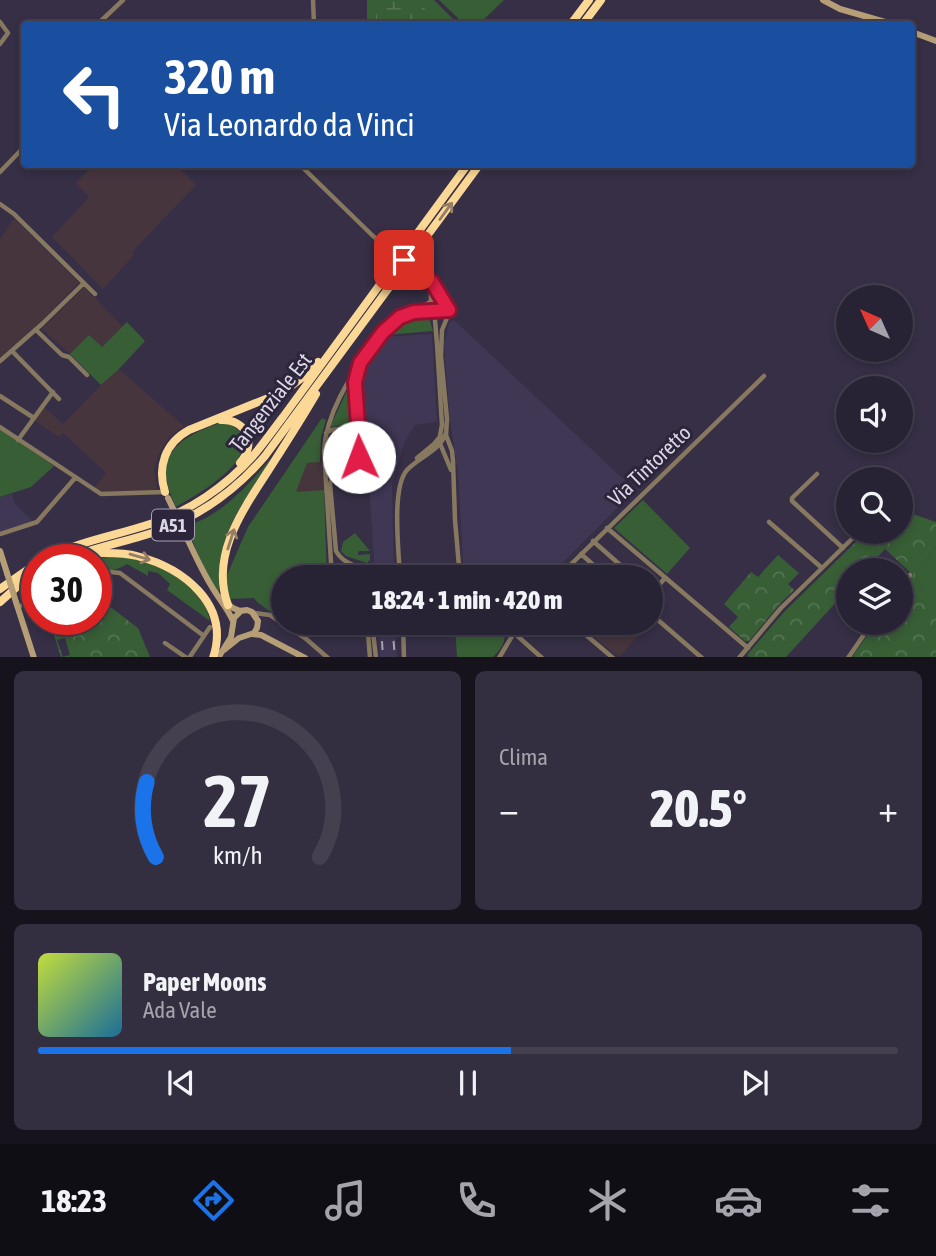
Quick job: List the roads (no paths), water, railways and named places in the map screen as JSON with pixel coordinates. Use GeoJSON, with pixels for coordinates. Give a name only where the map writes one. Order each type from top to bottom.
{"type":"FeatureCollection","features":[{"type":"Feature","properties":{"kind":"highway"},"geometry":{"type":"LineString","coordinates":[[572,21],[583,0]]}},
{"type":"Feature","properties":{"kind":"highway"},"geometry":{"type":"LineString","coordinates":[[572,21],[589,0]]}},
{"type":"Feature","properties":{"kind":"highway"},"geometry":{"type":"LineString","coordinates":[[585,21],[601,0]]}},
{"type":"Feature","properties":{"kind":"highway","name":"A51"},"geometry":{"type":"LineString","coordinates":[[383,280],[465,168]]}},
{"type":"Feature","properties":{"kind":"highway","name":"A51"},"geometry":{"type":"LineString","coordinates":[[333,364],[477,168]]}},
{"type":"Feature","properties":{"kind":"highway"},"geometry":{"type":"LineString","coordinates":[[167,495],[162,479],[162,465],[170,446],[180,435],[269,398],[295,384],[316,364],[383,280]]}},
{"type":"Feature","properties":{"kind":"highway","name":"Tangenziale Est"},"geometry":{"type":"LineString","coordinates":[[85,544],[156,523],[204,498],[234,474],[254,455],[291,407],[383,280]]}},
{"type":"Feature","properties":{"kind":"highway"},"geometry":{"type":"LineString","coordinates":[[228,605],[223,588],[223,570],[237,520],[333,364]]}},
{"type":"Feature","properties":{"kind":"highway","name":"Tangenziale Est"},"geometry":{"type":"LineString","coordinates":[[112,544],[169,527],[222,497],[265,456],[333,364]]}},
{"type":"Feature","properties":{"kind":"highway"},"geometry":{"type":"LineString","coordinates":[[187,508],[242,461],[248,451],[249,439],[241,426],[233,421],[214,420]]}},
{"type":"Feature","properties":{"kind":"highway"},"geometry":{"type":"LineString","coordinates":[[112,553],[138,556],[167,567],[187,579],[202,593],[214,616],[217,641],[213,657]]}},
{"type":"Feature","properties":{"kind":"highway"},"geometry":{"type":"LineString","coordinates":[[0,589],[21,574]]}},
{"type":"Feature","properties":{"kind":"highway"},"geometry":{"type":"LineString","coordinates":[[0,602],[21,584]]}},
{"type":"Feature","properties":{"kind":"street"},"geometry":{"type":"LineString","coordinates":[[102,21],[123,0]]}},
{"type":"Feature","properties":{"kind":"street"},"geometry":{"type":"LineString","coordinates":[[313,0],[314,21]]}},
{"type":"Feature","properties":{"kind":"street"},"geometry":{"type":"LineString","coordinates":[[823,0],[840,9],[881,21]]}},
{"type":"Feature","properties":{"kind":"street"},"geometry":{"type":"LineString","coordinates":[[0,22],[8,32],[0,44]]}},
{"type":"Feature","properties":{"kind":"street"},"geometry":{"type":"LineString","coordinates":[[915,33],[936,41]]}},
{"type":"Feature","properties":{"kind":"street"},"geometry":{"type":"LineString","coordinates":[[0,172],[21,150]]}},
{"type":"Feature","properties":{"kind":"street"},"geometry":{"type":"LineString","coordinates":[[303,168],[369,232],[426,276],[435,285],[449,310],[441,338],[446,432],[453,461],[459,565]]}},
{"type":"Feature","properties":{"kind":"street"},"geometry":{"type":"LineString","coordinates":[[0,206],[10,211],[95,294]]}},
{"type":"Feature","properties":{"kind":"street"},"geometry":{"type":"LineString","coordinates":[[426,276],[431,286],[435,320],[442,425],[439,442],[453,474]]}},
{"type":"Feature","properties":{"kind":"street"},"geometry":{"type":"LineString","coordinates":[[0,361],[84,283]]}},
{"type":"Feature","properties":{"kind":"street"},"geometry":{"type":"LineString","coordinates":[[331,565],[324,455],[326,434],[340,399],[360,363],[390,324],[431,301],[443,299]]}},
{"type":"Feature","properties":{"kind":"street"},"geometry":{"type":"LineString","coordinates":[[414,312],[449,310]]}},
{"type":"Feature","properties":{"kind":"street"},"geometry":{"type":"LineString","coordinates":[[414,312],[429,315],[435,320]]}},
{"type":"Feature","properties":{"kind":"street"},"geometry":{"type":"LineString","coordinates":[[36,330],[87,375]]}},
{"type":"Feature","properties":{"kind":"street"},"geometry":{"type":"LineString","coordinates":[[12,351],[59,399]]}},
{"type":"Feature","properties":{"kind":"street"},"geometry":{"type":"LineString","coordinates":[[352,564],[341,559],[335,549],[330,482],[334,475],[357,459],[360,453],[355,382],[360,363]]}},
{"type":"Feature","properties":{"kind":"street","name":"Via Tintoretto"},"geometry":{"type":"LineString","coordinates":[[570,565],[764,376]]}},
{"type":"Feature","properties":{"kind":"street"},"geometry":{"type":"LineString","coordinates":[[18,440],[53,392]]}},
{"type":"Feature","properties":{"kind":"street"},"geometry":{"type":"LineString","coordinates":[[0,396],[34,418]]}},
{"type":"Feature","properties":{"kind":"street"},"geometry":{"type":"LineString","coordinates":[[0,427],[101,494],[167,495],[206,578],[229,612],[237,633],[244,636]]}},
{"type":"Feature","properties":{"kind":"street"},"geometry":{"type":"LineString","coordinates":[[326,434],[335,429],[348,432],[357,441],[360,453]]}},
{"type":"Feature","properties":{"kind":"street"},"geometry":{"type":"LineString","coordinates":[[403,474],[427,455],[446,432]]}},
{"type":"Feature","properties":{"kind":"street"},"geometry":{"type":"LineString","coordinates":[[400,565],[397,496],[403,474],[439,442],[450,445]]}},
{"type":"Feature","properties":{"kind":"street"},"geometry":{"type":"LineString","coordinates":[[427,455],[439,453],[445,456]]}},
{"type":"Feature","properties":{"kind":"street"},"geometry":{"type":"LineString","coordinates":[[817,474],[792,501],[843,548]]}},
{"type":"Feature","properties":{"kind":"street"},"geometry":{"type":"LineString","coordinates":[[0,534],[38,521],[75,478]]}},
{"type":"Feature","properties":{"kind":"street"},"geometry":{"type":"LineString","coordinates":[[769,522],[822,568]]}},
{"type":"Feature","properties":{"kind":"street"},"geometry":{"type":"LineString","coordinates":[[607,528],[748,648]]}},
{"type":"Feature","properties":{"kind":"street"},"geometry":{"type":"LineString","coordinates":[[593,541],[620,565]]}},
{"type":"Feature","properties":{"kind":"street"},"geometry":{"type":"LineString","coordinates":[[740,657],[781,608],[847,544]]}},
{"type":"Feature","properties":{"kind":"street"},"geometry":{"type":"LineString","coordinates":[[0,551],[34,657]]}},
{"type":"Feature","properties":{"kind":"street"},"geometry":{"type":"LineString","coordinates":[[581,554],[593,565]]}},
{"type":"Feature","properties":{"kind":"street"},"geometry":{"type":"LineString","coordinates":[[348,565],[352,564]]}},
{"type":"Feature","properties":{"kind":"street"},"geometry":{"type":"LineString","coordinates":[[112,572],[120,573],[204,636]]}},
{"type":"Feature","properties":{"kind":"street"},"geometry":{"type":"LineString","coordinates":[[218,596],[241,611]]}},
{"type":"Feature","properties":{"kind":"street"},"geometry":{"type":"LineString","coordinates":[[17,604],[21,603]]}},
{"type":"Feature","properties":{"kind":"street"},"geometry":{"type":"LineString","coordinates":[[219,657],[229,641],[236,615],[247,610],[269,614],[328,657]]}},
{"type":"Feature","properties":{"kind":"street"},"geometry":{"type":"LineString","coordinates":[[254,613],[266,632],[296,657]]}},
{"type":"Feature","properties":{"kind":"street"},"geometry":{"type":"LineString","coordinates":[[252,634],[258,623]]}},
{"type":"Feature","properties":{"kind":"street"},"geometry":{"type":"LineString","coordinates":[[663,624],[702,657]]}},
{"type":"Feature","properties":{"kind":"street"},"geometry":{"type":"LineString","coordinates":[[165,643],[188,657],[210,627]]}},
{"type":"Feature","properties":{"kind":"street"},"geometry":{"type":"LineString","coordinates":[[224,650],[238,639],[252,634],[261,635],[305,657]]}},
{"type":"Feature","properties":{"kind":"street"},"geometry":{"type":"LineString","coordinates":[[368,635],[371,656]]}},
{"type":"Feature","properties":{"kind":"street"},"geometry":{"type":"LineString","coordinates":[[371,656],[372,635]]}},
{"type":"Feature","properties":{"kind":"street"},"geometry":{"type":"LineString","coordinates":[[403,635],[404,657]]}},
{"type":"Feature","properties":{"kind":"street"},"geometry":{"type":"LineString","coordinates":[[500,657],[513,635]]}},
{"type":"Feature","properties":{"kind":"street"},"geometry":{"type":"LineString","coordinates":[[515,635],[542,657]]}},
{"type":"Feature","properties":{"kind":"street"},"geometry":{"type":"LineString","coordinates":[[586,635],[613,657]]}},
{"type":"Feature","properties":{"kind":"street"},"geometry":{"type":"LineString","coordinates":[[848,657],[864,635]]}},
{"type":"Feature","properties":{"kind":"railway"},"geometry":{"type":"LineString","coordinates":[[382,635],[383,657]]}},
{"type":"Feature","properties":{"kind":"railway"},"geometry":{"type":"LineString","coordinates":[[393,635],[395,657]]}}]}
